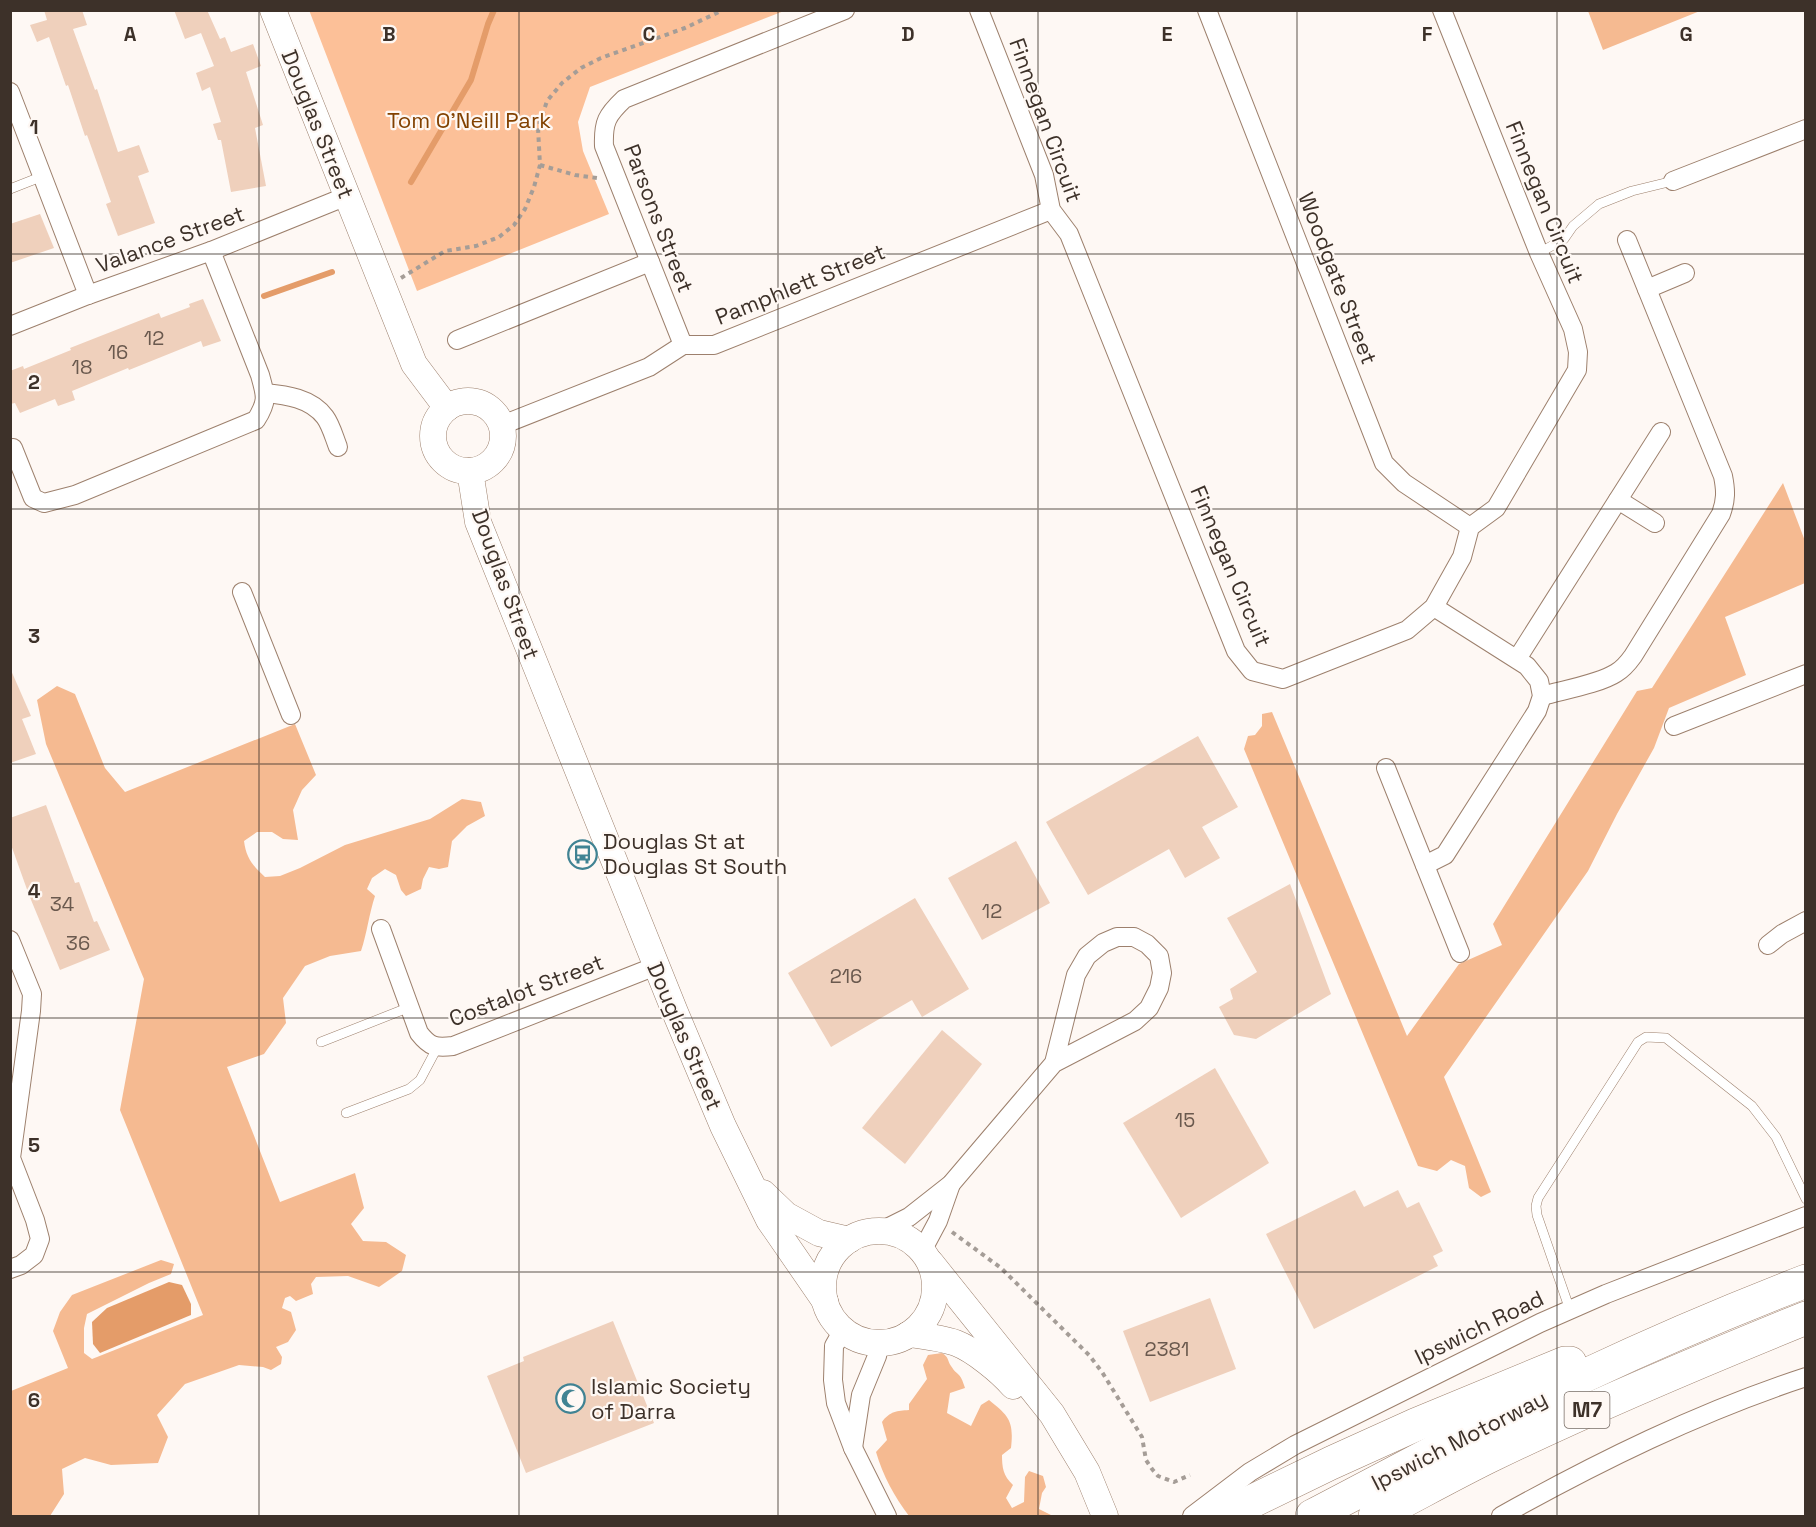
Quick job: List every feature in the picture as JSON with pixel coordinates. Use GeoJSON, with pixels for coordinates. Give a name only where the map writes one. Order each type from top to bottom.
{"type":"FeatureCollection","features":[{"type":"Feature","properties":{"kind":"highway","name":"Ipswich Motorway"},"geometry":{"type":"LineString","coordinates":[[1312,1516],[1448,1444],[1573,1382],[1712,1319],[1806,1281]]}},
{"type":"Feature","properties":{"kind":"highway","name":"Ipswich Motorway"},"geometry":{"type":"LineString","coordinates":[[1375,1516],[1491,1455],[1603,1403],[1701,1360],[1806,1318]]}},
{"type":"Feature","properties":{"kind":"highway"},"geometry":{"type":"LineString","coordinates":[[1222,1516],[1415,1425],[1565,1363],[1629,1356]]}},
{"type":"Feature","properties":{"kind":"main road","name":"Douglas Street"},"geometry":{"type":"LineString","coordinates":[[273,10],[414,364],[447,408]]}},
{"type":"Feature","properties":{"kind":"main road"},"geometry":{"type":"LineString","coordinates":[[459,402],[478,402],[495,413],[502,424],[503,441],[498,456],[486,466],[470,471],[453,468],[446,463],[435,448],[433,431],[436,422],[447,408],[459,402]]}},
{"type":"Feature","properties":{"kind":"main road","name":"Douglas Street"},"geometry":{"type":"LineString","coordinates":[[470,471],[478,522],[656,966],[723,1126],[769,1220],[825,1301]]}},
{"type":"Feature","properties":{"kind":"main road","name":"Douglas Street"},"geometry":{"type":"LineString","coordinates":[[750,1180],[786,1215],[819,1233],[849,1240]]}},
{"type":"Feature","properties":{"kind":"main road"},"geometry":{"type":"LineString","coordinates":[[925,1256],[934,1274],[934,1302],[920,1326],[909,1334],[895,1341],[880,1343],[861,1340],[843,1330],[832,1317],[825,1301],[823,1283],[827,1266],[836,1251],[849,1240],[865,1233],[881,1231],[897,1234],[911,1241],[925,1256],[1052,1414],[1087,1472],[1105,1516]]}},
{"type":"Feature","properties":{"kind":"main road"},"geometry":{"type":"LineString","coordinates":[[909,1334],[957,1343],[985,1360],[1010,1382],[1040,1421],[1075,1476],[1090,1516]]}},
{"type":"Feature","properties":{"kind":"street","name":"Parsons Street"},"geometry":{"type":"LineString","coordinates":[[683,345],[604,146],[603,128],[612,110],[624,99],[845,10]]}},
{"type":"Feature","properties":{"kind":"street","name":"Finnegan Circuit"},"geometry":{"type":"LineString","coordinates":[[979,10],[1044,175],[1051,210],[1070,234],[1236,651],[1252,671],[1283,680],[1407,630],[1434,607],[1462,557],[1470,527],[1496,508],[1577,370],[1578,352],[1573,329],[1539,253],[1442,10]]}},
{"type":"Feature","properties":{"kind":"street","name":"Woodgate Street"},"geometry":{"type":"LineString","coordinates":[[1207,10],[1384,463],[1404,483],[1470,527]]}},
{"type":"Feature","properties":{"kind":"street"},"geometry":{"type":"LineString","coordinates":[[10,92],[88,295]]}},
{"type":"Feature","properties":{"kind":"street"},"geometry":{"type":"LineString","coordinates":[[1673,181],[1806,129]]}},
{"type":"Feature","properties":{"kind":"street","name":"Valance Street"},"geometry":{"type":"LineString","coordinates":[[10,326],[211,251],[347,196]]}},
{"type":"Feature","properties":{"kind":"street","name":"Pamphlett Street"},"geometry":{"type":"LineString","coordinates":[[683,345],[714,345],[1051,210]]}},
{"type":"Feature","properties":{"kind":"street"},"geometry":{"type":"LineString","coordinates":[[1542,696],[1604,679],[1624,667],[1721,514],[1726,500],[1723,476],[1627,240]]}},
{"type":"Feature","properties":{"kind":"street"},"geometry":{"type":"LineString","coordinates":[[12,448],[33,498],[44,503],[75,495],[256,420],[264,407],[265,393],[211,251]]}},
{"type":"Feature","properties":{"kind":"street"},"geometry":{"type":"LineString","coordinates":[[457,340],[650,262]]}},
{"type":"Feature","properties":{"kind":"street"},"geometry":{"type":"LineString","coordinates":[[1647,289],[1685,273]]}},
{"type":"Feature","properties":{"kind":"street"},"geometry":{"type":"LineString","coordinates":[[502,424],[649,367],[683,345]]}},
{"type":"Feature","properties":{"kind":"street"},"geometry":{"type":"LineString","coordinates":[[265,393],[291,397],[316,407],[326,418],[338,447]]}},
{"type":"Feature","properties":{"kind":"street"},"geometry":{"type":"LineString","coordinates":[[1517,659],[1661,432]]}},
{"type":"Feature","properties":{"kind":"street"},"geometry":{"type":"LineString","coordinates":[[1618,500],[1655,523]]}},
{"type":"Feature","properties":{"kind":"street"},"geometry":{"type":"LineString","coordinates":[[242,592],[291,715]]}},
{"type":"Feature","properties":{"kind":"street"},"geometry":{"type":"LineString","coordinates":[[1425,865],[1445,855],[1537,711],[1542,696],[1539,681],[1527,666],[1434,607]]}},
{"type":"Feature","properties":{"kind":"street"},"geometry":{"type":"LineString","coordinates":[[1674,726],[1806,674]]}},
{"type":"Feature","properties":{"kind":"street"},"geometry":{"type":"LineString","coordinates":[[1386,768],[1460,953]]}},
{"type":"Feature","properties":{"kind":"street"},"geometry":{"type":"LineString","coordinates":[[1768,945],[1782,934],[1806,921]]}},
{"type":"Feature","properties":{"kind":"street","name":"Costalot Street"},"geometry":{"type":"LineString","coordinates":[[381,929],[419,1033],[426,1042],[437,1048],[453,1046],[656,966]]}},
{"type":"Feature","properties":{"kind":"street"},"geometry":{"type":"LineString","coordinates":[[881,1231],[909,1217],[951,1184],[1054,1063],[1135,1021],[1149,1008],[1159,988],[1162,973],[1159,956],[1147,944],[1134,937],[1117,937],[1103,943],[1088,956],[1076,975],[1062,1023],[1054,1063]]}},
{"type":"Feature","properties":{"kind":"street"},"geometry":{"type":"LineString","coordinates":[[10,940],[32,994],[31,1011],[15,1083],[11,1158],[40,1239],[34,1255],[10,1269]]}},
{"type":"Feature","properties":{"kind":"street"},"geometry":{"type":"LineString","coordinates":[[925,1256],[951,1184]]}},
{"type":"Feature","properties":{"kind":"street","name":"Ipswich Road"},"geometry":{"type":"LineString","coordinates":[[1192,1516],[1251,1472],[1345,1418],[1569,1310],[1806,1216]]}},
{"type":"Feature","properties":{"kind":"street"},"geometry":{"type":"LineString","coordinates":[[843,1330],[834,1346],[833,1380],[836,1403],[853,1448],[887,1516]]}},
{"type":"Feature","properties":{"kind":"street"},"geometry":{"type":"LineString","coordinates":[[853,1448],[861,1395],[880,1343]]}},
{"type":"Feature","properties":{"kind":"street"},"geometry":{"type":"LineString","coordinates":[[1501,1516],[1636,1445],[1768,1389],[1806,1377]]}},
{"type":"Feature","properties":{"kind":"lane"},"geometry":{"type":"LineString","coordinates":[[10,189],[44,176]]}},
{"type":"Feature","properties":{"kind":"lane"},"geometry":{"type":"LineString","coordinates":[[1539,253],[1564,239],[1573,226],[1599,204],[1632,191],[1673,181]]}},
{"type":"Feature","properties":{"kind":"lane"},"geometry":{"type":"LineString","coordinates":[[321,1042],[410,1007]]}},
{"type":"Feature","properties":{"kind":"lane"},"geometry":{"type":"LineString","coordinates":[[1569,1310],[1537,1215],[1538,1198],[1638,1042],[1646,1036],[1666,1038],[1752,1106],[1776,1137],[1806,1199]]}},
{"type":"Feature","properties":{"kind":"lane"},"geometry":{"type":"LineString","coordinates":[[346,1113],[409,1089],[420,1080],[437,1048]]}},
{"type":"Feature","properties":{"kind":"path"},"geometry":{"type":"LineString","coordinates":[[384,284],[404,277],[445,251],[476,246],[499,237],[514,225],[525,209],[540,165],[538,128],[547,101],[562,83],[581,68],[601,58],[685,28],[723,10]]}},
{"type":"Feature","properties":{"kind":"path"},"geometry":{"type":"LineString","coordinates":[[540,165],[575,175],[600,178],[620,187]]}},
{"type":"Feature","properties":{"kind":"path"},"geometry":{"type":"LineString","coordinates":[[950,1229],[1001,1269],[1089,1355],[1142,1437],[1146,1460],[1158,1476],[1174,1482],[1191,1475]]}},
{"type":"Feature","properties":{"kind":"green space","name":"Tom O'Neill Park"},"geometry":{"type":"Polygon","coordinates":[[[309,10],[784,11],[590,87],[578,122],[583,151],[609,214],[417,291],[309,10]]]}},
{"type":"Feature","properties":{"kind":"shaded area"},"geometry":{"type":"Polygon","coordinates":[[[1588,11],[1700,11],[1603,50],[1588,11]]]}},
{"type":"Feature","properties":{"kind":"shaded area"},"geometry":{"type":"Polygon","coordinates":[[[1783,483],[1805,541],[1805,583],[1725,617],[1746,675],[1669,708],[1654,748],[1588,871],[1444,1077],[1491,1192],[1481,1197],[1469,1188],[1465,1166],[1451,1160],[1437,1171],[1418,1166],[1244,749],[1248,736],[1255,735],[1262,726],[1262,714],[1272,712],[1407,1036],[1459,964],[1502,945],[1493,924],[1637,691],[1652,688],[1783,483]]]}},
{"type":"Feature","properties":{"kind":"shaded area"},"geometry":{"type":"Polygon","coordinates":[[[57,686],[75,694],[105,768],[125,792],[295,724],[316,775],[302,790],[293,810],[298,840],[283,839],[272,832],[257,832],[244,841],[251,861],[265,877],[280,876],[345,845],[430,819],[462,799],[481,802],[485,816],[467,826],[452,841],[448,867],[439,869],[429,867],[421,889],[406,896],[401,890],[396,875],[385,869],[372,878],[367,889],[375,896],[361,951],[330,956],[305,966],[283,998],[286,1023],[264,1054],[227,1067],[280,1202],[355,1173],[364,1208],[351,1224],[363,1241],[386,1242],[406,1255],[402,1271],[379,1287],[348,1276],[316,1277],[311,1284],[313,1294],[296,1301],[290,1296],[285,1298],[282,1308],[291,1312],[296,1330],[288,1342],[276,1347],[282,1357],[281,1364],[271,1370],[239,1365],[185,1384],[157,1415],[168,1437],[158,1463],[111,1465],[85,1458],[62,1469],[64,1494],[50,1516],[11,1516],[11,1391],[68,1368],[53,1331],[60,1312],[72,1295],[161,1260],[174,1264],[171,1274],[87,1314],[84,1328],[84,1353],[92,1359],[203,1315],[120,1110],[144,979],[46,744],[37,700],[57,686]]]}},
{"type":"Feature","properties":{"kind":"shaded area"},"geometry":{"type":"Polygon","coordinates":[[[169,1282],[182,1285],[191,1304],[191,1315],[100,1353],[93,1344],[92,1322],[107,1308],[169,1282]]]}},
{"type":"Feature","properties":{"kind":"shaded area"},"geometry":{"type":"Polygon","coordinates":[[[942,1353],[960,1376],[965,1388],[950,1393],[947,1413],[971,1426],[981,1405],[989,1400],[1001,1410],[1009,1420],[1012,1431],[1011,1448],[1002,1455],[1004,1471],[1013,1485],[1006,1498],[1012,1508],[1024,1502],[1025,1477],[1029,1471],[1043,1476],[1046,1487],[1042,1493],[1039,1509],[1053,1516],[909,1516],[886,1478],[876,1452],[887,1440],[882,1422],[894,1412],[909,1410],[909,1404],[927,1379],[923,1365],[928,1355],[942,1353]]]}},
{"type":"Feature","properties":{"kind":"building"},"geometry":{"type":"Polygon","coordinates":[[[44,10],[82,10],[87,25],[73,29],[95,90],[97,89],[118,152],[139,145],[149,172],[138,176],[155,223],[118,236],[106,204],[111,202],[49,37],[37,42],[30,25],[47,20],[44,10]]]}},
{"type":"Feature","properties":{"kind":"building"},"geometry":{"type":"Polygon","coordinates":[[[174,10],[207,10],[220,39],[225,37],[231,52],[253,44],[261,66],[246,72],[263,125],[255,128],[266,186],[231,192],[221,140],[218,140],[213,124],[221,122],[210,87],[202,91],[196,73],[214,66],[201,33],[185,39],[174,10]]]}},
{"type":"Feature","properties":{"kind":"building"},"geometry":{"type":"Polygon","coordinates":[[[40,214],[54,248],[10,263],[10,224],[40,214]]]}},
{"type":"Feature","properties":{"kind":"building"},"geometry":{"type":"Polygon","coordinates":[[[203,299],[221,341],[203,347],[201,341],[129,370],[128,368],[72,391],[75,400],[58,406],[55,399],[20,413],[15,403],[10,404],[10,371],[23,366],[24,369],[159,313],[161,318],[190,307],[189,304],[203,299]]]}},
{"type":"Feature","properties":{"kind":"building"},"geometry":{"type":"Polygon","coordinates":[[[10,668],[31,716],[22,719],[36,754],[10,763],[10,668]]]}},
{"type":"Feature","properties":{"kind":"building"},"geometry":{"type":"Polygon","coordinates":[[[1198,736],[1238,807],[1202,827],[1220,858],[1185,878],[1169,849],[1088,895],[1046,822],[1198,736]]]}},
{"type":"Feature","properties":{"kind":"building"},"geometry":{"type":"Polygon","coordinates":[[[46,805],[75,883],[79,882],[94,922],[97,921],[110,950],[60,970],[10,842],[10,818],[46,805]]]}},
{"type":"Feature","properties":{"kind":"building"},"geometry":{"type":"Polygon","coordinates":[[[1016,841],[1050,903],[982,940],[948,878],[1016,841]]]}},
{"type":"Feature","properties":{"kind":"building"},"geometry":{"type":"Polygon","coordinates":[[[1290,884],[1331,994],[1256,1039],[1234,1035],[1219,1007],[1233,999],[1230,989],[1257,972],[1227,918],[1290,884]]]}},
{"type":"Feature","properties":{"kind":"building"},"geometry":{"type":"Polygon","coordinates":[[[915,898],[969,989],[922,1017],[912,1000],[831,1047],[788,973],[915,898]]]}},
{"type":"Feature","properties":{"kind":"building"},"geometry":{"type":"Polygon","coordinates":[[[942,1030],[982,1064],[905,1164],[862,1128],[942,1030]]]}},
{"type":"Feature","properties":{"kind":"building"},"geometry":{"type":"Polygon","coordinates":[[[1215,1068],[1269,1163],[1181,1218],[1123,1123],[1215,1068]]]}},
{"type":"Feature","properties":{"kind":"building"},"geometry":{"type":"Polygon","coordinates":[[[1355,1190],[1364,1207],[1398,1190],[1407,1208],[1419,1202],[1443,1251],[1433,1256],[1438,1266],[1314,1329],[1266,1234],[1355,1190]]]}},
{"type":"Feature","properties":{"kind":"building"},"geometry":{"type":"Polygon","coordinates":[[[1210,1298],[1236,1369],[1150,1402],[1123,1331],[1210,1298]]]}},
{"type":"Feature","properties":{"kind":"building","name":"Islamic Society of Darra"},"geometry":{"type":"Polygon","coordinates":[[[613,1321],[654,1423],[526,1473],[487,1376],[524,1361],[523,1357],[613,1321]]]}},
{"type":"Feature","properties":{"kind":"waterway"},"geometry":{"type":"LineString","coordinates":[[411,182],[471,80],[494,10]]}},
{"type":"Feature","properties":{"kind":"waterway"},"geometry":{"type":"LineString","coordinates":[[264,296],[332,272]]}},
{"type":"Feature","properties":{"kind":"place","name":"Douglas St at Douglas St South"},"geometry":{"type":"Point","coordinates":[582,854]}},
{"type":"Feature","properties":{"kind":"place","name":"Islamic Society of Darra"},"geometry":{"type":"Point","coordinates":[570,1399]}}]}
